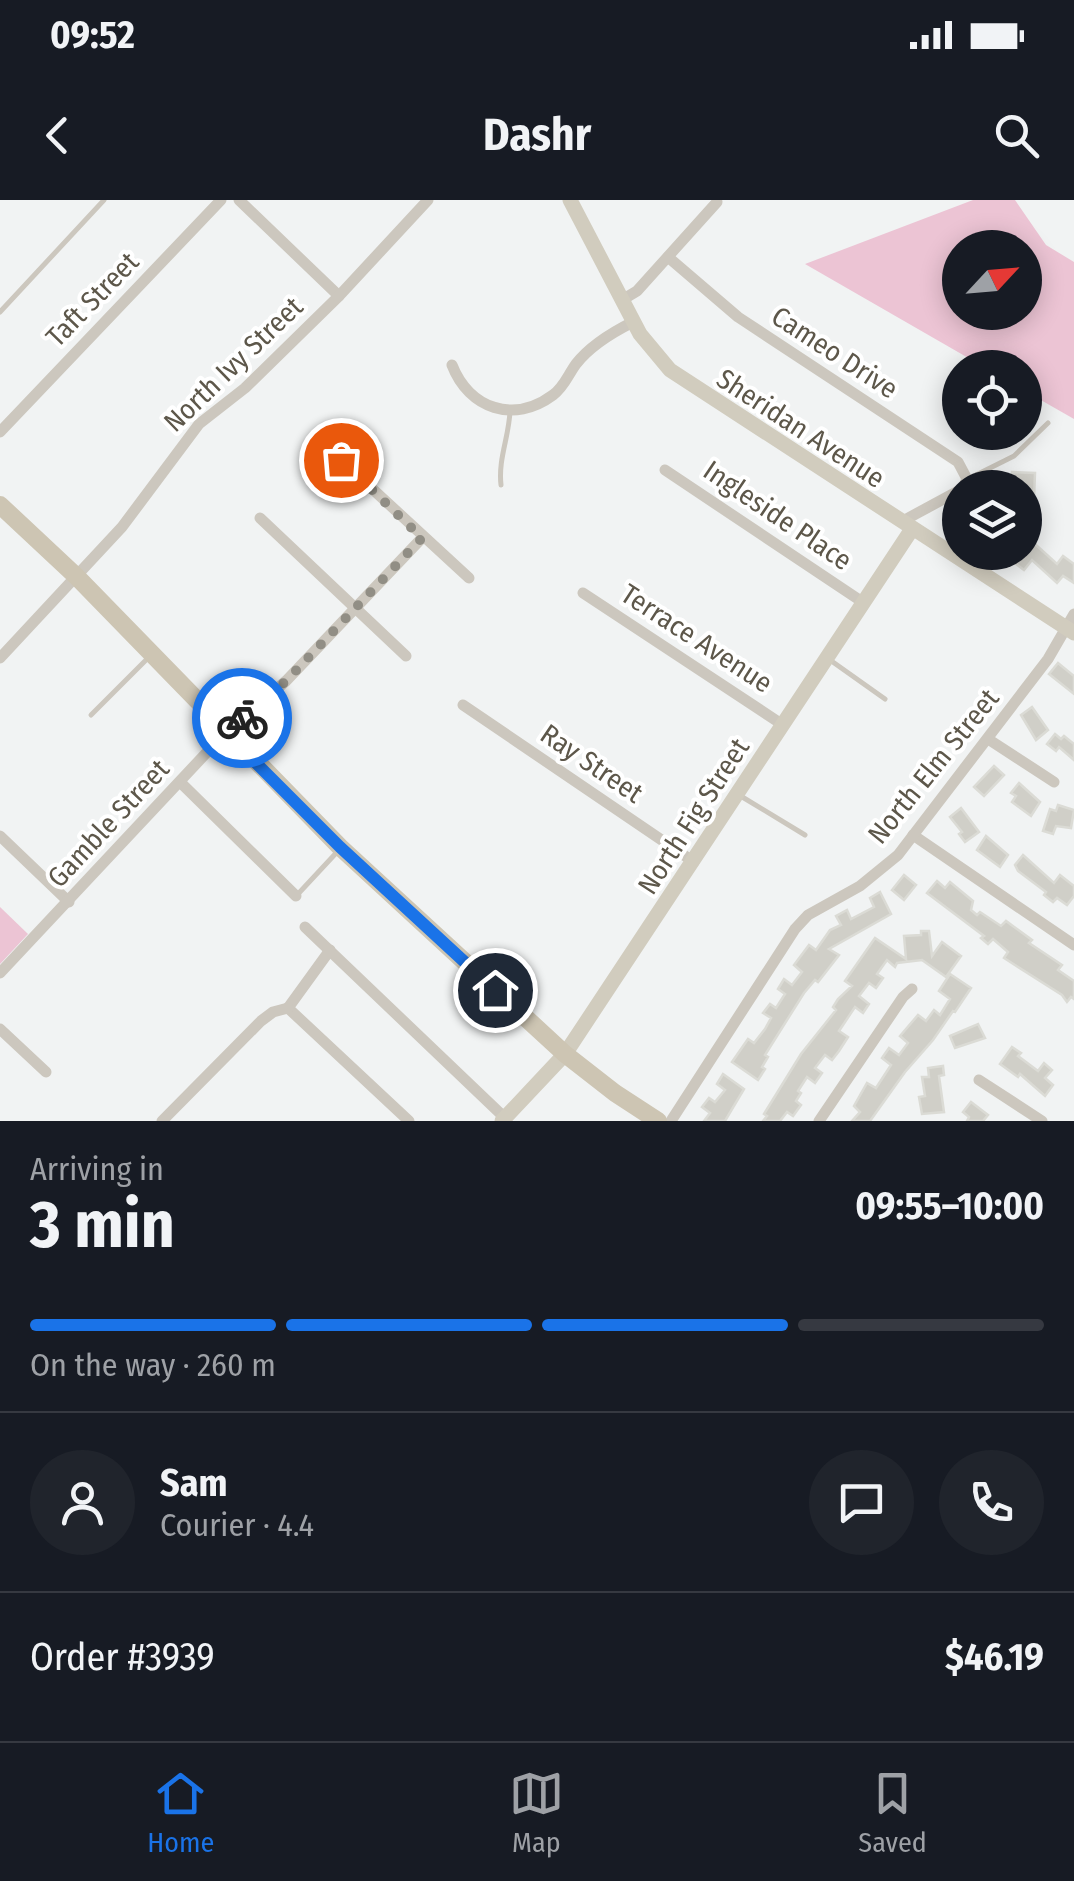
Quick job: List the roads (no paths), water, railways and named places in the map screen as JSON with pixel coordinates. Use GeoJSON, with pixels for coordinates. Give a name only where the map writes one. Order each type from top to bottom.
{"type":"FeatureCollection","features":[{"type":"Feature","properties":{"kind":"main road"},"geometry":{"type":"LineString","coordinates":[[0,505],[77,577],[342,848],[564,1054],[658,1121]]}},
{"type":"Feature","properties":{"kind":"street","name":"Taft Street"},"geometry":{"type":"LineString","coordinates":[[0,432],[221,200]]}},
{"type":"Feature","properties":{"kind":"street"},"geometry":{"type":"LineString","coordinates":[[239,200],[339,296]]}},
{"type":"Feature","properties":{"kind":"street","name":"North Ivy Street"},"geometry":{"type":"LineString","coordinates":[[0,658],[122,527],[199,424],[245,388],[339,296],[428,200]]}},
{"type":"Feature","properties":{"kind":"street","name":"Sheridan Avenue"},"geometry":{"type":"LineString","coordinates":[[570,200],[633,322],[653,354],[670,370],[907,525],[1071,625]]}},
{"type":"Feature","properties":{"kind":"street"},"geometry":{"type":"LineString","coordinates":[[622,300],[637,291],[717,202]]}},
{"type":"Feature","properties":{"kind":"street","name":"Cameo Drive"},"geometry":{"type":"LineString","coordinates":[[668,257],[738,317],[958,462],[960,470]]}},
{"type":"Feature","properties":{"kind":"street"},"geometry":{"type":"LineString","coordinates":[[452,366],[458,382],[489,408],[510,411],[533,407],[555,394],[586,354],[633,322]]}},
{"type":"Feature","properties":{"kind":"street"},"geometry":{"type":"LineString","coordinates":[[341,460],[469,578]]}},
{"type":"Feature","properties":{"kind":"street","name":"Ingleside Place"},"geometry":{"type":"LineString","coordinates":[[665,470],[864,602]]}},
{"type":"Feature","properties":{"kind":"street"},"geometry":{"type":"LineString","coordinates":[[907,525],[942,501]]}},
{"type":"Feature","properties":{"kind":"street"},"geometry":{"type":"LineString","coordinates":[[260,518],[406,656]]}},
{"type":"Feature","properties":{"kind":"street","name":"North Fig Street"},"geometry":{"type":"LineString","coordinates":[[504,1119],[564,1054],[864,602],[907,525]]}},
{"type":"Feature","properties":{"kind":"street","name":"Gamble Street"},"geometry":{"type":"LineString","coordinates":[[0,973],[225,732],[286,681],[422,538]]}},
{"type":"Feature","properties":{"kind":"street","name":"Terrace Avenue"},"geometry":{"type":"LineString","coordinates":[[582,593],[783,725]]}},
{"type":"Feature","properties":{"kind":"street","name":"North Elm Street"},"geometry":{"type":"LineString","coordinates":[[671,1121],[808,915],[860,886],[898,855],[1071,625]]}},
{"type":"Feature","properties":{"kind":"street","name":"Ray Street"},"geometry":{"type":"LineString","coordinates":[[463,705],[694,862]]}},
{"type":"Feature","properties":{"kind":"street"},"geometry":{"type":"LineString","coordinates":[[988,739],[1054,782]]}},
{"type":"Feature","properties":{"kind":"street"},"geometry":{"type":"LineString","coordinates":[[180,782],[296,896]]}},
{"type":"Feature","properties":{"kind":"street"},"geometry":{"type":"LineString","coordinates":[[913,834],[1074,944]]}},
{"type":"Feature","properties":{"kind":"street"},"geometry":{"type":"LineString","coordinates":[[0,836],[69,902]]}},
{"type":"Feature","properties":{"kind":"street"},"geometry":{"type":"LineString","coordinates":[[305,926],[504,1119]]}},
{"type":"Feature","properties":{"kind":"street"},"geometry":{"type":"LineString","coordinates":[[162,1121],[261,1021],[288,1008],[330,950]]}},
{"type":"Feature","properties":{"kind":"street"},"geometry":{"type":"LineString","coordinates":[[820,1121],[902,996],[912,989]]}},
{"type":"Feature","properties":{"kind":"street"},"geometry":{"type":"LineString","coordinates":[[288,1008],[409,1121]]}},
{"type":"Feature","properties":{"kind":"street"},"geometry":{"type":"LineString","coordinates":[[0,1029],[46,1072]]}},
{"type":"Feature","properties":{"kind":"street"},"geometry":{"type":"LineString","coordinates":[[978,1080],[1042,1121]]}},
{"type":"Feature","properties":{"kind":"lane"},"geometry":{"type":"LineString","coordinates":[[0,312],[104,200]]}},
{"type":"Feature","properties":{"kind":"lane"},"geometry":{"type":"LineString","coordinates":[[501,485],[499,466],[509,432],[510,411]]}},
{"type":"Feature","properties":{"kind":"lane"},"geometry":{"type":"LineString","coordinates":[[991,470],[1014,456],[1048,423]]}},
{"type":"Feature","properties":{"kind":"lane"},"geometry":{"type":"LineString","coordinates":[[91,714],[151,655]]}},
{"type":"Feature","properties":{"kind":"lane"},"geometry":{"type":"LineString","coordinates":[[827,658],[884,699]]}},
{"type":"Feature","properties":{"kind":"lane"},"geometry":{"type":"LineString","coordinates":[[738,794],[805,835]]}},
{"type":"Feature","properties":{"kind":"lane"},"geometry":{"type":"LineString","coordinates":[[296,896],[342,848]]}}]}
